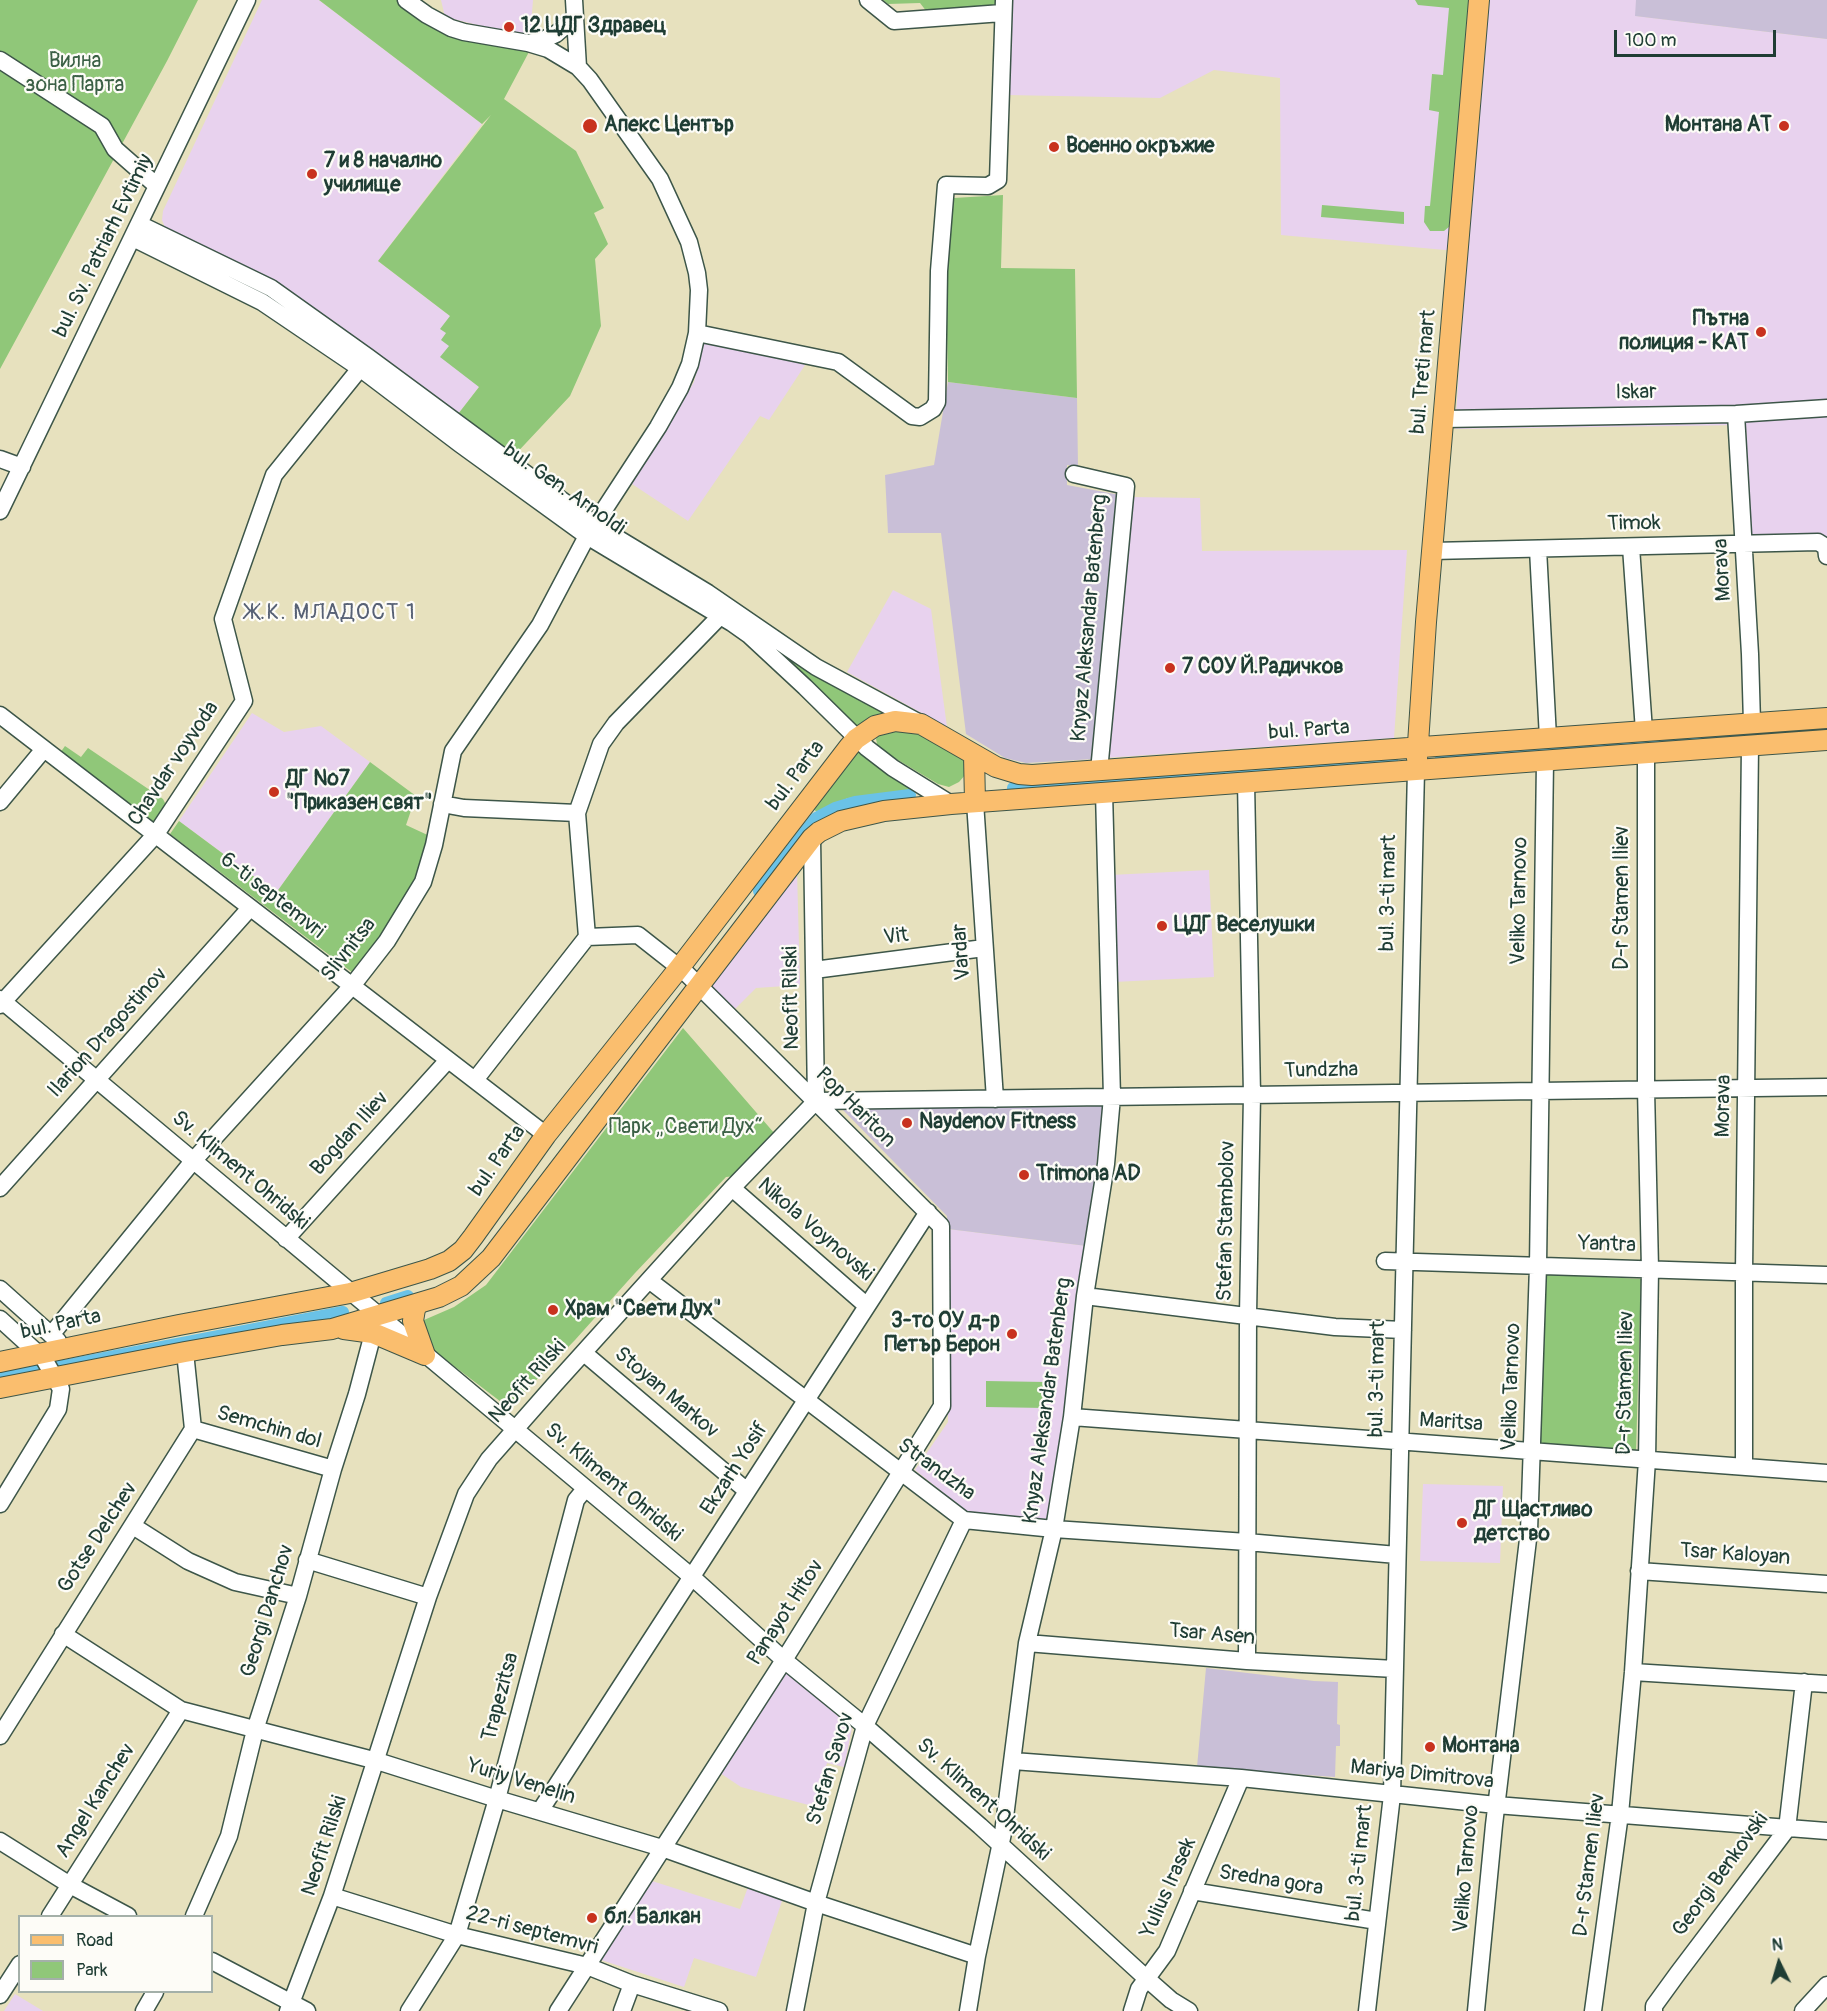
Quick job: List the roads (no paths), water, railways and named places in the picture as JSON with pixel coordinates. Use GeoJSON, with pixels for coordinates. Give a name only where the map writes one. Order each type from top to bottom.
{"type":"FeatureCollection","features":[{"type":"Feature","properties":{"kind":"main road","name":"bul. Treti mart"},"geometry":{"type":"LineString","coordinates":[[1418,747],[1432,550],[1479,0]]}},
{"type":"Feature","properties":{"kind":"main road","name":"bul. Parta"},"geometry":{"type":"LineString","coordinates":[[0,1362],[47,1365],[185,1352],[282,1335],[375,1325],[419,1303],[439,1297],[461,1286],[491,1258],[856,739],[867,730],[886,722],[906,721],[921,724],[996,767],[1019,774],[1099,771],[1827,717]]}},
{"type":"Feature","properties":{"kind":"main road","name":"bul. Parta"},"geometry":{"type":"LineString","coordinates":[[0,1388],[47,1365],[58,1341],[350,1293],[449,1261],[463,1250],[546,1135],[812,838],[830,826],[867,814],[951,804],[1827,740]]}},
{"type":"Feature","properties":{"kind":"main road","name":"bul. 3-ti mart"},"geometry":{"type":"LineString","coordinates":[[1416,770],[1418,747]]}},
{"type":"Feature","properties":{"kind":"main road"},"geometry":{"type":"LineString","coordinates":[[974,755],[975,802]]}},
{"type":"Feature","properties":{"kind":"main road"},"geometry":{"type":"LineString","coordinates":[[951,804],[968,788],[974,775]]}},
{"type":"Feature","properties":{"kind":"main road"},"geometry":{"type":"LineString","coordinates":[[419,1303],[415,1309],[413,1321],[425,1355]]}},
{"type":"Feature","properties":{"kind":"main road"},"geometry":{"type":"LineString","coordinates":[[375,1325],[425,1355]]}},
{"type":"Feature","properties":{"kind":"street","name":"bul. Sv. Patriarh Evtimiy"},"geometry":{"type":"LineString","coordinates":[[0,511],[248,0]]}},
{"type":"Feature","properties":{"kind":"street","name":"Slivnitsa"},"geometry":{"type":"LineString","coordinates":[[58,1341],[193,1161],[352,986],[387,941],[423,882],[434,845],[453,751],[528,645],[590,530],[658,428],[685,377],[697,333],[699,306],[697,273],[682,225],[660,180],[600,94],[578,67],[555,52],[528,43],[451,28],[406,0]]}},
{"type":"Feature","properties":{"kind":"street"},"geometry":{"type":"LineString","coordinates":[[574,0],[578,67]]}},
{"type":"Feature","properties":{"kind":"street"},"geometry":{"type":"LineString","coordinates":[[697,333],[838,362],[912,416],[920,417],[933,409],[937,402],[939,271],[946,184],[988,186],[998,180],[1003,6],[894,21],[868,0]]}},
{"type":"Feature","properties":{"kind":"street"},"geometry":{"type":"LineString","coordinates":[[528,43],[551,37],[574,18]]}},
{"type":"Feature","properties":{"kind":"street"},"geometry":{"type":"LineString","coordinates":[[0,60],[102,126],[115,149],[157,186]]}},
{"type":"Feature","properties":{"kind":"street","name":"bul. Gen. Arnoldi"},"geometry":{"type":"LineString","coordinates":[[136,231],[365,363],[460,444],[590,530],[816,667],[921,724]]}},
{"type":"Feature","properties":{"kind":"street","name":"Chavdar voyvoda"},"geometry":{"type":"LineString","coordinates":[[1,1002],[156,834],[244,701],[223,619],[274,475],[365,363]]}},
{"type":"Feature","properties":{"kind":"street","name":"Iskar"},"geometry":{"type":"LineString","coordinates":[[1444,419],[1736,414],[1827,408]]}},
{"type":"Feature","properties":{"kind":"street","name":"Morava"},"geometry":{"type":"LineString","coordinates":[[1736,414],[1752,723]]}},
{"type":"Feature","properties":{"kind":"street"},"geometry":{"type":"LineString","coordinates":[[0,459],[22,467]]}},
{"type":"Feature","properties":{"kind":"street","name":"Knyaz Aleksandar Batenberg"},"geometry":{"type":"LineString","coordinates":[[1074,474],[1126,486],[1099,771]]}},
{"type":"Feature","properties":{"kind":"street","name":"Timok"},"geometry":{"type":"LineString","coordinates":[[1432,550],[1818,542],[1826,547],[1827,556]]}},
{"type":"Feature","properties":{"kind":"street"},"geometry":{"type":"LineString","coordinates":[[1631,547],[1644,731]]}},
{"type":"Feature","properties":{"kind":"street"},"geometry":{"type":"LineString","coordinates":[[1538,549],[1548,738]]}},
{"type":"Feature","properties":{"kind":"street"},"geometry":{"type":"LineString","coordinates":[[475,1080],[587,938],[577,813],[601,744],[616,723],[725,611]]}},
{"type":"Feature","properties":{"kind":"street","name":"bul. Gen. Arnoldi"},"geometry":{"type":"LineString","coordinates":[[725,611],[856,739],[893,768],[951,804]]}},
{"type":"Feature","properties":{"kind":"street","name":"6-ti septemvri"},"geometry":{"type":"LineString","coordinates":[[0,715],[546,1135]]}},
{"type":"Feature","properties":{"kind":"street","name":"Morava"},"geometry":{"type":"LineString","coordinates":[[1744,1467],[1750,746]]}},
{"type":"Feature","properties":{"kind":"street"},"geometry":{"type":"LineString","coordinates":[[0,802],[44,749]]}},
{"type":"Feature","properties":{"kind":"street","name":"D-r Stamen Iliev"},"geometry":{"type":"LineString","coordinates":[[1593,2011],[1620,1814],[1633,1672],[1647,1460],[1650,1269],[1646,1089],[1646,753]]}},
{"type":"Feature","properties":{"kind":"street","name":"Veliko Tarnovo"},"geometry":{"type":"LineString","coordinates":[[1476,2011],[1496,1805],[1529,1531],[1538,1266],[1545,761]]}},
{"type":"Feature","properties":{"kind":"street","name":"bul. 3-ti mart"},"geometry":{"type":"LineString","coordinates":[[1367,2011],[1392,1796],[1416,770]]}},
{"type":"Feature","properties":{"kind":"street","name":"Stefan Stambolov"},"geometry":{"type":"LineString","coordinates":[[1246,782],[1252,1095],[1248,1315],[1247,1661]]}},
{"type":"Feature","properties":{"kind":"street","name":"Knyaz Aleksandar Batenberg"},"geometry":{"type":"LineString","coordinates":[[968,2011],[1000,1845],[1013,1761],[1027,1642],[1054,1529],[1072,1418],[1085,1296],[1106,1164],[1112,1097],[1104,792]]}},
{"type":"Feature","properties":{"kind":"street","name":"Vardar"},"geometry":{"type":"LineString","coordinates":[[975,802],[995,1099]]}},
{"type":"Feature","properties":{"kind":"street"},"geometry":{"type":"LineString","coordinates":[[442,804],[464,808],[577,813]]}},
{"type":"Feature","properties":{"kind":"street","name":"Neofit Rilski"},"geometry":{"type":"LineString","coordinates":[[296,2009],[428,1597],[466,1494],[489,1459],[732,1188],[816,1101],[812,838]]}},
{"type":"Feature","properties":{"kind":"street","name":"Ilarion Dragostinov"},"geometry":{"type":"LineString","coordinates":[[0,1188],[250,908]]}},
{"type":"Feature","properties":{"kind":"street","name":"Pop Hariton"},"geometry":{"type":"LineString","coordinates":[[587,938],[638,935],[689,976],[928,1212]]}},
{"type":"Feature","properties":{"kind":"street","name":"Vit"},"geometry":{"type":"LineString","coordinates":[[814,970],[984,948]]}},
{"type":"Feature","properties":{"kind":"street","name":"Sv. Kliment Ohridski"},"geometry":{"type":"LineString","coordinates":[[1,1002],[350,1293],[375,1325]]}},
{"type":"Feature","properties":{"kind":"street","name":"Bogdan Iliev"},"geometry":{"type":"LineString","coordinates":[[286,1239],[448,1060]]}},
{"type":"Feature","properties":{"kind":"street","name":"Tundzha"},"geometry":{"type":"LineString","coordinates":[[816,1101],[1827,1086]]}},
{"type":"Feature","properties":{"kind":"street","name":"Nikola Voynovski"},"geometry":{"type":"LineString","coordinates":[[732,1188],[867,1306]]}},
{"type":"Feature","properties":{"kind":"street","name":"Ekzarh Yosif"},"geometry":{"type":"LineString","coordinates":[[540,1812],[928,1212]]}},
{"type":"Feature","properties":{"kind":"street","name":"Panayot Hitov"},"geometry":{"type":"LineString","coordinates":[[558,2011],[784,1660],[938,1414],[942,1402],[942,1226],[928,1212]]}},
{"type":"Feature","properties":{"kind":"street","name":"Yantra"},"geometry":{"type":"LineString","coordinates":[[1385,1261],[1827,1275]]}},
{"type":"Feature","properties":{"kind":"street","name":"Strandzha"},"geometry":{"type":"LineString","coordinates":[[651,1281],[964,1520],[1397,1555]]}},
{"type":"Feature","properties":{"kind":"street"},"geometry":{"type":"LineString","coordinates":[[0,1289],[58,1341]]}},
{"type":"Feature","properties":{"kind":"street"},"geometry":{"type":"LineString","coordinates":[[1085,1296],[1335,1327],[1403,1330]]}},
{"type":"Feature","properties":{"kind":"street"},"geometry":{"type":"LineString","coordinates":[[0,1319],[47,1365],[61,1389],[58,1409],[0,1504]]}},
{"type":"Feature","properties":{"kind":"street","name":"Georgi Danchov"},"geometry":{"type":"LineString","coordinates":[[195,1915],[229,1836],[255,1730],[298,1596],[375,1325]]}},
{"type":"Feature","properties":{"kind":"street"},"geometry":{"type":"LineString","coordinates":[[185,1352],[193,1429]]}},
{"type":"Feature","properties":{"kind":"street","name":"Stoyan Markov"},"geometry":{"type":"LineString","coordinates":[[584,1353],[747,1491]]}},
{"type":"Feature","properties":{"kind":"street","name":"Sv. Kliment Ohridski"},"geometry":{"type":"LineString","coordinates":[[425,1355],[692,1577],[784,1660],[865,1726],[1000,1845],[1171,2000],[1189,2011]]}},
{"type":"Feature","properties":{"kind":"street","name":"Maritsa"},"geometry":{"type":"LineString","coordinates":[[1072,1418],[1827,1473]]}},
{"type":"Feature","properties":{"kind":"street","name":"Semchin dol"},"geometry":{"type":"LineString","coordinates":[[193,1429],[333,1469]]}},
{"type":"Feature","properties":{"kind":"street","name":"Gotse Delchev"},"geometry":{"type":"LineString","coordinates":[[0,1736],[193,1429]]}},
{"type":"Feature","properties":{"kind":"street","name":"Trapezitsa"},"geometry":{"type":"LineString","coordinates":[[409,2011],[457,1935],[497,1799],[576,1500],[585,1489]]}},
{"type":"Feature","properties":{"kind":"street","name":"Stefan Savov"},"geometry":{"type":"LineString","coordinates":[[795,2011],[816,1903],[865,1726],[964,1520]]}},
{"type":"Feature","properties":{"kind":"street"},"geometry":{"type":"LineString","coordinates":[[133,1526],[188,1561],[235,1582],[298,1596]]}},
{"type":"Feature","properties":{"kind":"street"},"geometry":{"type":"LineString","coordinates":[[307,1560],[428,1597]]}},
{"type":"Feature","properties":{"kind":"street","name":"Tsar Kaloyan"},"geometry":{"type":"LineString","coordinates":[[1639,1571],[1827,1584]]}},
{"type":"Feature","properties":{"kind":"street","name":"Yuriy Venelin"},"geometry":{"type":"LineString","coordinates":[[63,1634],[181,1710],[377,1761],[662,1848],[816,1903],[977,1956]]}},
{"type":"Feature","properties":{"kind":"street","name":"Tsar Asen"},"geometry":{"type":"LineString","coordinates":[[1027,1642],[1247,1661],[1395,1669]]}},
{"type":"Feature","properties":{"kind":"street"},"geometry":{"type":"LineString","coordinates":[[1633,1672],[1827,1684]]}},
{"type":"Feature","properties":{"kind":"street","name":"Georgi Benkovski"},"geometry":{"type":"LineString","coordinates":[[1654,2011],[1654,2007],[1678,1973],[1787,1829],[1804,1682]]}},
{"type":"Feature","properties":{"kind":"street","name":"Angel Kanchev"},"geometry":{"type":"LineString","coordinates":[[51,1915],[181,1710]]}},
{"type":"Feature","properties":{"kind":"street","name":"Mariya Dimitrova"},"geometry":{"type":"LineString","coordinates":[[1013,1761],[1241,1778],[1392,1796],[1827,1831]]}},
{"type":"Feature","properties":{"kind":"street","name":"Yulius Irasek"},"geometry":{"type":"LineString","coordinates":[[1132,2011],[1139,1989],[1167,1952],[1241,1778]]}},
{"type":"Feature","properties":{"kind":"street"},"geometry":{"type":"LineString","coordinates":[[0,1841],[70,1885],[124,1915]]}},
{"type":"Feature","properties":{"kind":"street","name":"Sredna gora"},"geometry":{"type":"LineString","coordinates":[[1192,1891],[1377,1921]]}},
{"type":"Feature","properties":{"kind":"street","name":"22-ri septemvri"},"geometry":{"type":"LineString","coordinates":[[332,1896],[457,1935],[587,1966],[632,1984],[719,2011]]}},
{"type":"Feature","properties":{"kind":"street"},"geometry":{"type":"LineString","coordinates":[[213,1962],[296,2009]]}},
{"type":"Feature","properties":{"kind":"street"},"geometry":{"type":"LineString","coordinates":[[0,1995],[18,1967]]}},
{"type":"Feature","properties":{"kind":"street"},"geometry":{"type":"LineString","coordinates":[[622,2011],[632,1984]]}},
{"type":"Feature","properties":{"kind":"street"},"geometry":{"type":"LineString","coordinates":[[1803,2011],[1827,1986]]}},
{"type":"Feature","properties":{"kind":"street"},"geometry":{"type":"LineString","coordinates":[[144,2011],[154,1993]]}},
{"type":"Feature","properties":{"kind":"waterway"},"geometry":{"type":"LineString","coordinates":[[1441,757],[1825,730]]}},
{"type":"Feature","properties":{"kind":"waterway"},"geometry":{"type":"LineString","coordinates":[[1013,788],[1392,760]]}},
{"type":"Feature","properties":{"kind":"waterway"},"geometry":{"type":"LineString","coordinates":[[759,891],[816,818],[835,808],[855,802],[910,795]]}},
{"type":"Feature","properties":{"kind":"waterway"},"geometry":{"type":"LineString","coordinates":[[386,1303],[408,1296]]}},
{"type":"Feature","properties":{"kind":"waterway"},"geometry":{"type":"LineString","coordinates":[[0,1378],[343,1312]]}},
{"type":"Feature","properties":{"kind":"place","name":"12 ЦДГ Здравец"},"geometry":{"type":"Point","coordinates":[509,27]}},
{"type":"Feature","properties":{"kind":"place","name":"Апекс Център"},"geometry":{"type":"Point","coordinates":[590,126]}},
{"type":"Feature","properties":{"kind":"place","name":"Монтана АТ"},"geometry":{"type":"Point","coordinates":[1784,126]}},
{"type":"Feature","properties":{"kind":"place","name":"Военно окръжие"},"geometry":{"type":"Point","coordinates":[1054,147]}},
{"type":"Feature","properties":{"kind":"place","name":"7 и 8 начално училище"},"geometry":{"type":"Point","coordinates":[312,174]}},
{"type":"Feature","properties":{"kind":"place","name":"Пътна полиция - КАТ"},"geometry":{"type":"Point","coordinates":[1761,332]}},
{"type":"Feature","properties":{"kind":"place","name":"7 СОУ Й.Радичков"},"geometry":{"type":"Point","coordinates":[1170,668]}},
{"type":"Feature","properties":{"kind":"place","name":"ДГ №7 \"Приказен свят\""},"geometry":{"type":"Point","coordinates":[274,792]}},
{"type":"Feature","properties":{"kind":"place","name":"ЦДГ Веселушки"},"geometry":{"type":"Point","coordinates":[1162,926]}},
{"type":"Feature","properties":{"kind":"place","name":"Naydenov Fitness"},"geometry":{"type":"Point","coordinates":[907,1123]}},
{"type":"Feature","properties":{"kind":"place","name":"Trimona AD"},"geometry":{"type":"Point","coordinates":[1024,1175]}},
{"type":"Feature","properties":{"kind":"place","name":"Храм \"Свети Дух\""},"geometry":{"type":"Point","coordinates":[553,1310]}},
{"type":"Feature","properties":{"kind":"place","name":"3-то ОУ д-р Петър Берон"},"geometry":{"type":"Point","coordinates":[1012,1334]}},
{"type":"Feature","properties":{"kind":"place","name":"ДГ Щастливо детство"},"geometry":{"type":"Point","coordinates":[1462,1523]}},
{"type":"Feature","properties":{"kind":"place","name":"Монтана"},"geometry":{"type":"Point","coordinates":[1430,1747]}},
{"type":"Feature","properties":{"kind":"place","name":"бл. Балкан"},"geometry":{"type":"Point","coordinates":[592,1918]}},
{"type":"Feature","properties":{"kind":"district","name":"Ж.К. МЛАДОСТ 1"},"geometry":{"type":"Point","coordinates":[331,613]}},
{"type":"Feature","properties":{"kind":"park label","name":"Вилна зона Парта"},"geometry":{"type":"Point","coordinates":[75,74]}},
{"type":"Feature","properties":{"kind":"park label","name":"Парк „Свети Дух“"},"geometry":{"type":"Point","coordinates":[686,1128]}}]}
